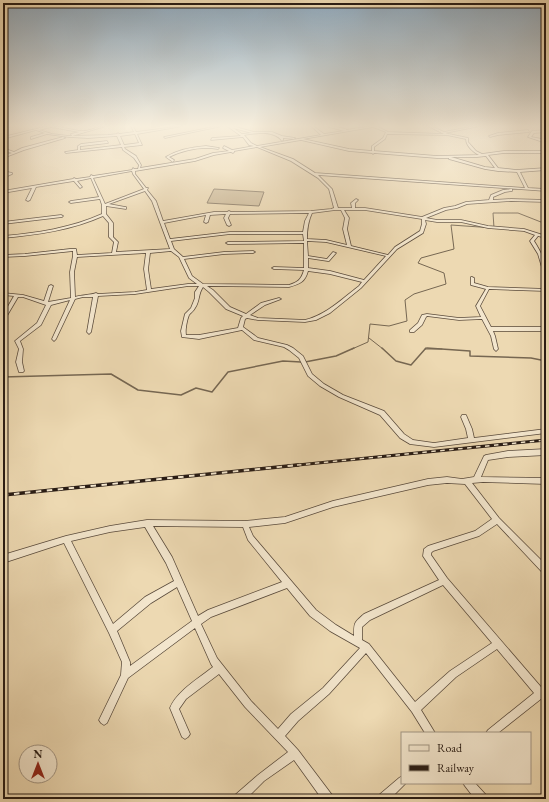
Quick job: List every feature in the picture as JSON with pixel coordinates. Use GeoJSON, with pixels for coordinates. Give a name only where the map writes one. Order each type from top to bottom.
{"type":"FeatureCollection","features":[{"type":"Feature","properties":{"kind":"street"},"geometry":{"type":"LineString","coordinates":[[139,163],[140,165],[134,174],[147,189],[154,201],[170,240],[172,250],[182,258],[188,275],[211,291],[225,307],[246,316],[270,320],[311,320],[328,312],[365,282],[396,248],[422,232],[424,218]]}},
{"type":"Feature","properties":{"kind":"street"},"geometry":{"type":"LineString","coordinates":[[136,169],[162,163]]}},
{"type":"Feature","properties":{"kind":"street"},"geometry":{"type":"LineString","coordinates":[[3,192],[173,163]]}},
{"type":"Feature","properties":{"kind":"street"},"geometry":{"type":"LineString","coordinates":[[298,163],[316,174],[324,181],[336,203],[335,209]]}},
{"type":"Feature","properties":{"kind":"street"},"geometry":{"type":"LineString","coordinates":[[467,163],[498,170],[544,170],[546,174]]}},
{"type":"Feature","properties":{"kind":"street"},"geometry":{"type":"LineString","coordinates":[[493,163],[498,170]]}},
{"type":"Feature","properties":{"kind":"street"},"geometry":{"type":"LineString","coordinates":[[518,171],[527,189]]}},
{"type":"Feature","properties":{"kind":"street"},"geometry":{"type":"LineString","coordinates":[[3,172],[10,174],[3,177]]}},
{"type":"Feature","properties":{"kind":"street"},"geometry":{"type":"LineString","coordinates":[[316,174],[532,190]]}},
{"type":"Feature","properties":{"kind":"street"},"geometry":{"type":"LineString","coordinates":[[91,176],[105,205],[104,214],[112,224],[111,237],[116,242],[114,252]]}},
{"type":"Feature","properties":{"kind":"street"},"geometry":{"type":"LineString","coordinates":[[74,179],[80,187]]}},
{"type":"Feature","properties":{"kind":"street"},"geometry":{"type":"LineString","coordinates":[[28,200],[35,186]]}},
{"type":"Feature","properties":{"kind":"street"},"geometry":{"type":"LineString","coordinates":[[105,205],[147,189]]}},
{"type":"Feature","properties":{"kind":"street"},"geometry":{"type":"LineString","coordinates":[[491,201],[491,197],[504,191],[546,190]]}},
{"type":"Feature","properties":{"kind":"street"},"geometry":{"type":"LineString","coordinates":[[71,202],[101,198]]}},
{"type":"Feature","properties":{"kind":"street"},"geometry":{"type":"LineString","coordinates":[[354,208],[353,203],[356,200]]}},
{"type":"Feature","properties":{"kind":"street"},"geometry":{"type":"LineString","coordinates":[[424,218],[444,209],[456,207],[465,203],[491,201],[546,201]]}},
{"type":"Feature","properties":{"kind":"street"},"geometry":{"type":"LineString","coordinates":[[105,205],[125,208]]}},
{"type":"Feature","properties":{"kind":"street"},"geometry":{"type":"LineString","coordinates":[[162,222],[229,212],[311,212],[354,208],[375,210],[438,221],[461,221],[488,227],[524,230],[546,237]]}},
{"type":"Feature","properties":{"kind":"street"},"geometry":{"type":"LineString","coordinates":[[342,209],[347,218],[345,229],[349,246]]}},
{"type":"Feature","properties":{"kind":"street"},"geometry":{"type":"LineString","coordinates":[[229,212],[226,218],[229,224]]}},
{"type":"Feature","properties":{"kind":"street"},"geometry":{"type":"LineString","coordinates":[[3,294],[17,295],[47,303],[96,294],[149,291],[169,287],[202,285],[300,285],[304,280],[306,268],[304,233],[306,220],[311,212]]}},
{"type":"Feature","properties":{"kind":"street"},"geometry":{"type":"LineString","coordinates":[[3,237],[30,234],[77,224],[104,214]]}},
{"type":"Feature","properties":{"kind":"street"},"geometry":{"type":"LineString","coordinates":[[206,222],[208,214]]}},
{"type":"Feature","properties":{"kind":"street"},"geometry":{"type":"LineString","coordinates":[[3,223],[61,216]]}},
{"type":"Feature","properties":{"kind":"street"},"geometry":{"type":"LineString","coordinates":[[170,240],[230,233],[304,233]]}},
{"type":"Feature","properties":{"kind":"street"},"geometry":{"type":"LineString","coordinates":[[538,234],[532,241],[540,254],[546,274]]}},
{"type":"Feature","properties":{"kind":"street"},"geometry":{"type":"LineString","coordinates":[[228,243],[320,240],[389,256]]}},
{"type":"Feature","properties":{"kind":"street"},"geometry":{"type":"LineString","coordinates":[[3,256],[75,250],[72,280],[73,298],[54,339]]}},
{"type":"Feature","properties":{"kind":"street"},"geometry":{"type":"LineString","coordinates":[[75,256],[114,252],[172,250]]}},
{"type":"Feature","properties":{"kind":"street"},"geometry":{"type":"LineString","coordinates":[[148,251],[146,269],[149,291]]}},
{"type":"Feature","properties":{"kind":"street"},"geometry":{"type":"LineString","coordinates":[[182,258],[224,253],[254,252]]}},
{"type":"Feature","properties":{"kind":"street"},"geometry":{"type":"LineString","coordinates":[[306,257],[328,260],[334,253]]}},
{"type":"Feature","properties":{"kind":"street"},"geometry":{"type":"LineString","coordinates":[[274,268],[306,268],[337,273],[365,282]]}},
{"type":"Feature","properties":{"kind":"street"},"geometry":{"type":"LineString","coordinates":[[472,278],[471,281],[473,285],[488,288],[546,290]]}},
{"type":"Feature","properties":{"kind":"street"},"geometry":{"type":"LineString","coordinates":[[202,285],[197,292],[197,298],[193,309],[187,314],[183,331],[184,336],[208,336],[242,328]]}},
{"type":"Feature","properties":{"kind":"street"},"geometry":{"type":"LineString","coordinates":[[21,371],[19,362],[21,349],[18,340],[39,324],[47,303],[51,286]]}},
{"type":"Feature","properties":{"kind":"street"},"geometry":{"type":"LineString","coordinates":[[488,288],[478,306],[490,329],[496,349]]}},
{"type":"Feature","properties":{"kind":"street"},"geometry":{"type":"LineString","coordinates":[[89,332],[96,294]]}},
{"type":"Feature","properties":{"kind":"street"},"geometry":{"type":"LineString","coordinates":[[3,319],[17,295]]}},
{"type":"Feature","properties":{"kind":"street"},"geometry":{"type":"LineString","coordinates":[[279,299],[263,304],[246,316],[242,320],[242,328],[252,337],[285,346],[301,357],[310,374],[322,385],[341,396],[382,413],[402,436],[412,442],[434,445],[546,431]]}},
{"type":"Feature","properties":{"kind":"street"},"geometry":{"type":"LineString","coordinates":[[412,331],[420,324],[424,316],[427,315],[459,320],[484,318]]}},
{"type":"Feature","properties":{"kind":"street"},"geometry":{"type":"LineString","coordinates":[[490,329],[546,329]]}},
{"type":"Feature","properties":{"kind":"street"},"geometry":{"type":"LineString","coordinates":[[464,417],[470,429],[471,440]]}},
{"type":"Feature","properties":{"kind":"street"},"geometry":{"type":"LineString","coordinates":[[476,480],[486,458],[508,454],[546,452]]}},
{"type":"Feature","properties":{"kind":"street"},"geometry":{"type":"LineString","coordinates":[[3,559],[66,539],[110,529],[147,523],[246,524],[285,520],[333,504],[428,482],[476,480],[546,481]]}},
{"type":"Feature","properties":{"kind":"street"},"geometry":{"type":"LineString","coordinates":[[466,481],[497,520],[546,570]]}},
{"type":"Feature","properties":{"kind":"street"},"geometry":{"type":"LineString","coordinates":[[492,732],[543,691],[498,644],[444,581],[427,558],[428,550],[477,534],[497,520]]}},
{"type":"Feature","properties":{"kind":"street"},"geometry":{"type":"LineString","coordinates":[[147,523],[169,560],[214,661],[248,704],[294,753],[328,799]]}},
{"type":"Feature","properties":{"kind":"street"},"geometry":{"type":"LineString","coordinates":[[246,524],[250,538],[288,584],[323,622],[366,647],[415,709],[429,732]]}},
{"type":"Feature","properties":{"kind":"street"},"geometry":{"type":"LineString","coordinates":[[66,539],[125,658],[125,675],[104,720]]}},
{"type":"Feature","properties":{"kind":"street"},"geometry":{"type":"LineString","coordinates":[[358,642],[358,625],[368,617],[380,609],[396,604],[444,581]]}},
{"type":"Feature","properties":{"kind":"street"},"geometry":{"type":"LineString","coordinates":[[112,630],[148,600],[179,582]]}},
{"type":"Feature","properties":{"kind":"street"},"geometry":{"type":"LineString","coordinates":[[125,675],[196,622],[214,611],[288,584]]}},
{"type":"Feature","properties":{"kind":"street"},"geometry":{"type":"LineString","coordinates":[[415,709],[452,674],[498,644]]}},
{"type":"Feature","properties":{"kind":"street"},"geometry":{"type":"LineString","coordinates":[[279,736],[301,710],[326,691],[366,647]]}},
{"type":"Feature","properties":{"kind":"street"},"geometry":{"type":"LineString","coordinates":[[185,734],[174,708],[183,696],[219,668]]}},
{"type":"Feature","properties":{"kind":"street"},"geometry":{"type":"LineString","coordinates":[[239,799],[261,778],[294,753]]}},
{"type":"Feature","properties":{"kind":"street"},"geometry":{"type":"LineString","coordinates":[[383,799],[401,782]]}},
{"type":"Feature","properties":{"kind":"street"},"geometry":{"type":"LineString","coordinates":[[469,784],[482,799]]}},
{"type":"Feature","properties":{"kind":"shaded area"},"geometry":{"type":"Polygon","coordinates":[[[214,189],[264,192],[259,206],[207,203],[214,189]]]}},
{"type":"Feature","properties":{"kind":"waterway"},"geometry":{"type":"LineString","coordinates":[[352,349],[368,342],[370,324],[389,326],[407,321],[405,300],[414,294],[446,284],[444,273],[418,263],[421,258],[454,249],[451,225],[494,228],[493,213],[518,213],[546,224]]}},
{"type":"Feature","properties":{"kind":"waterway"},"geometry":{"type":"LineString","coordinates":[[369,338],[383,349]]}},
{"type":"Feature","properties":{"kind":"waterway"},"geometry":{"type":"LineString","coordinates":[[305,362],[336,356],[354,348]]}},
{"type":"Feature","properties":{"kind":"waterway"},"geometry":{"type":"LineString","coordinates":[[382,348],[396,361],[411,365],[425,349]]}},
{"type":"Feature","properties":{"kind":"waterway"},"geometry":{"type":"LineString","coordinates":[[427,348],[441,349]]}},
{"type":"Feature","properties":{"kind":"waterway"},"geometry":{"type":"LineString","coordinates":[[425,349],[441,349]]}},
{"type":"Feature","properties":{"kind":"waterway"},"geometry":{"type":"LineString","coordinates":[[441,349],[470,351],[470,356],[531,358],[546,361]]}},
{"type":"Feature","properties":{"kind":"waterway"},"geometry":{"type":"LineString","coordinates":[[3,377],[111,374],[138,390],[181,395],[196,388],[212,392],[228,372],[283,361],[301,362]]}},
{"type":"Feature","properties":{"kind":"railway"},"geometry":{"type":"LineString","coordinates":[[288,466],[546,440]]}},
{"type":"Feature","properties":{"kind":"railway"},"geometry":{"type":"LineString","coordinates":[[3,495],[298,465]]}}]}
